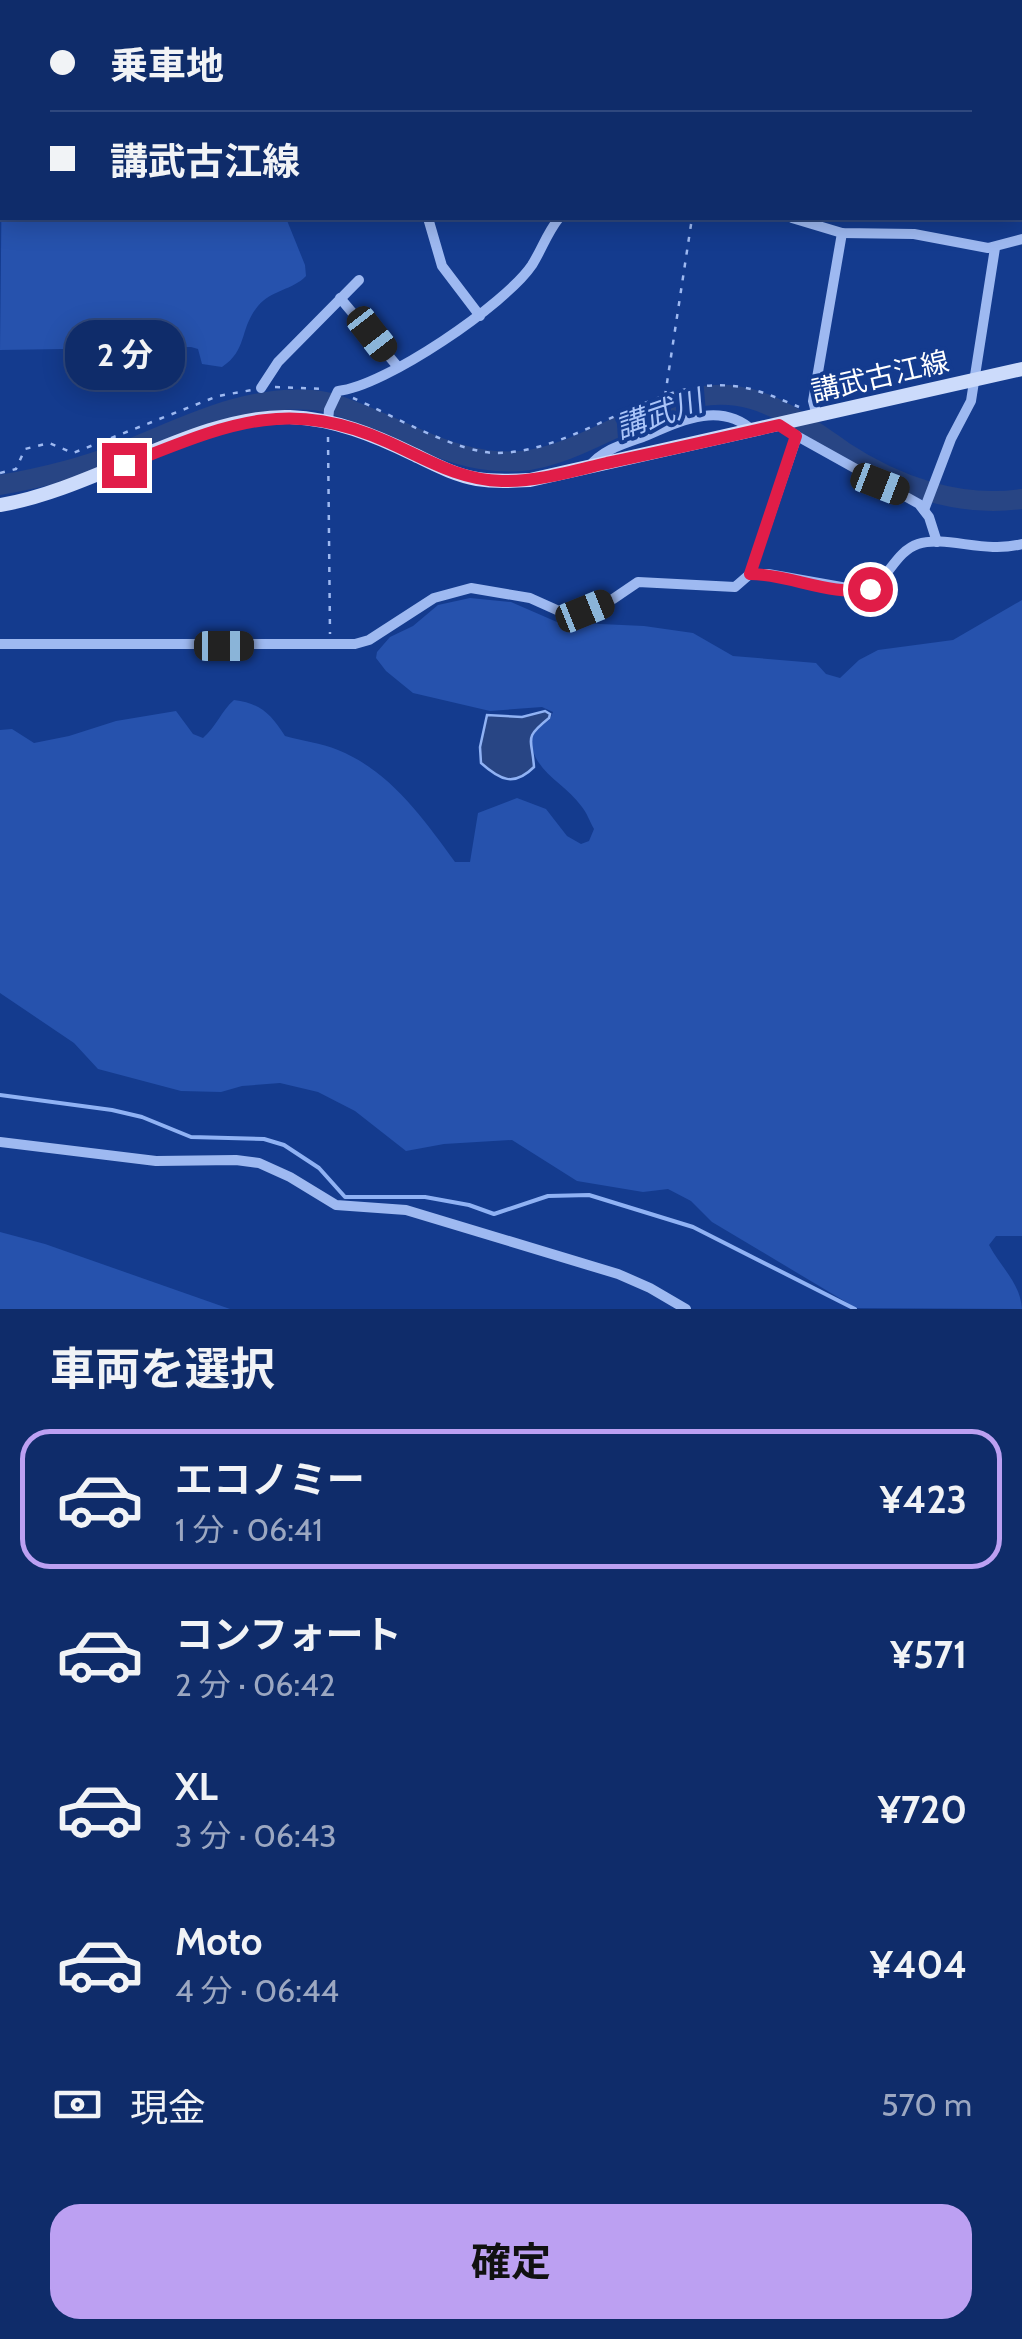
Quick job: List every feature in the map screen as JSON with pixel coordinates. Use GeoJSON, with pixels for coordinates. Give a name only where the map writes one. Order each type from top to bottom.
{"type":"FeatureCollection","features":[{"type":"Feature","properties":{"kind":"main road","name":"講武古江線"},"geometry":{"type":"LineString","coordinates":[[0,505],[94,476],[216,429],[272,418],[328,415],[448,471],[475,479],[530,480],[1022,370]]}},
{"type":"Feature","properties":{"kind":"street"},"geometry":{"type":"LineString","coordinates":[[429,220],[442,266],[480,316]]}},
{"type":"Feature","properties":{"kind":"street"},"geometry":{"type":"LineString","coordinates":[[328,415],[337,393],[352,390],[398,367],[480,316],[532,264],[544,237],[557,220]]}},
{"type":"Feature","properties":{"kind":"street"},"geometry":{"type":"LineString","coordinates":[[799,220],[842,233],[914,234],[994,248],[1022,239]]}},
{"type":"Feature","properties":{"kind":"street"},"geometry":{"type":"LineString","coordinates":[[813,417],[842,233]]}},
{"type":"Feature","properties":{"kind":"street"},"geometry":{"type":"LineString","coordinates":[[937,542],[925,505],[971,400],[994,248]]}},
{"type":"Feature","properties":{"kind":"street"},"geometry":{"type":"LineString","coordinates":[[261,388],[278,362],[359,280]]}},
{"type":"Feature","properties":{"kind":"street"},"geometry":{"type":"LineString","coordinates":[[340,298],[398,367]]}},
{"type":"Feature","properties":{"kind":"street"},"geometry":{"type":"LineString","coordinates":[[588,468],[595,458],[614,448],[694,416],[732,418],[753,431]]}},
{"type":"Feature","properties":{"kind":"street"},"geometry":{"type":"LineString","coordinates":[[783,424],[796,436],[880,484],[925,505]]}},
{"type":"Feature","properties":{"kind":"street"},"geometry":{"type":"LineString","coordinates":[[0,644],[330,645],[370,640],[434,598],[471,588],[530,598],[559,611],[585,611],[638,582],[729,588],[744,582],[750,574],[796,436]]}},
{"type":"Feature","properties":{"kind":"street"},"geometry":{"type":"LineString","coordinates":[[750,574],[864,591],[916,545],[937,542],[996,549],[1022,544]]}},
{"type":"Feature","properties":{"kind":"street"},"geometry":{"type":"LineString","coordinates":[[0,1142],[156,1162],[260,1163],[336,1205],[406,1210],[618,1274],[686,1309]]}},
{"type":"Feature","properties":{"kind":"path"},"geometry":{"type":"LineString","coordinates":[[666,397],[692,220]]}},
{"type":"Feature","properties":{"kind":"path"},"geometry":{"type":"LineString","coordinates":[[0,473],[16,469],[25,449],[49,443],[73,453],[218,396],[290,386],[337,393],[462,446],[492,453],[530,449],[563,439],[666,397],[712,386],[730,385],[764,393],[813,417]]}},
{"type":"Feature","properties":{"kind":"path"},"geometry":{"type":"LineString","coordinates":[[328,415],[330,645]]}},
{"type":"Feature","properties":{"kind":"shaded area"},"geometry":{"type":"Polygon","coordinates":[[[1,220],[287,220],[305,265],[306,276],[258,306],[236,354],[222,367],[202,364],[198,349],[191,347],[0,350],[1,220]]]}},
{"type":"Feature","properties":{"kind":"shaded area"},"geometry":{"type":"Polygon","coordinates":[[[470,598],[511,602],[557,622],[644,626],[693,633],[733,656],[816,663],[826,674],[840,678],[859,660],[878,650],[953,640],[1022,600],[1022,1236],[996,1236],[989,1245],[1014,1283],[1022,1309],[856,1308],[712,1222],[691,1201],[668,1189],[643,1192],[577,1181],[512,1140],[444,1144],[406,1151],[355,1111],[318,1092],[280,1083],[221,1092],[181,1091],[98,1069],[74,1043],[0,993],[0,730],[12,729],[34,743],[116,721],[176,711],[193,734],[203,738],[234,700],[264,711],[285,736],[338,750],[374,770],[418,813],[455,862],[470,862],[478,813],[517,798],[546,809],[567,836],[581,844],[589,841],[594,829],[585,812],[542,767],[532,747],[531,734],[553,712],[542,707],[490,711],[413,693],[376,658],[390,637],[413,626],[438,605],[470,598]]]}},
{"type":"Feature","properties":{"kind":"shaded area"},"geometry":{"type":"Polygon","coordinates":[[[545,711],[549,718],[532,735],[534,767],[527,773],[507,779],[481,763],[487,715],[522,717],[545,711]]]}},
{"type":"Feature","properties":{"kind":"shaded area"},"geometry":{"type":"Polygon","coordinates":[[[0,1232],[45,1244],[230,1309],[0,1309],[0,1232]]]}},
{"type":"Feature","properties":{"kind":"waterway","name":"講武川"},"geometry":{"type":"LineString","coordinates":[[0,485],[88,464],[212,416],[261,403],[325,402],[459,454],[521,461],[574,447],[655,410],[710,395],[737,396],[766,404],[863,463],[906,484],[975,500],[1022,499]]}},
{"type":"Feature","properties":{"kind":"waterway"},"geometry":{"type":"LineString","coordinates":[[0,1095],[112,1110],[142,1117],[191,1137],[264,1139],[284,1145],[319,1168],[345,1197],[425,1197],[494,1214],[548,1196],[589,1195],[693,1227],[855,1309]]}},
{"type":"Feature","properties":{"kind":"route"},"geometry":{"type":"LineString","coordinates":[[124,465],[216,429],[290,417],[328,421],[358,430],[448,471],[475,479],[530,480],[779,425],[796,436],[750,574],[855,591],[870,589]]}}]}
